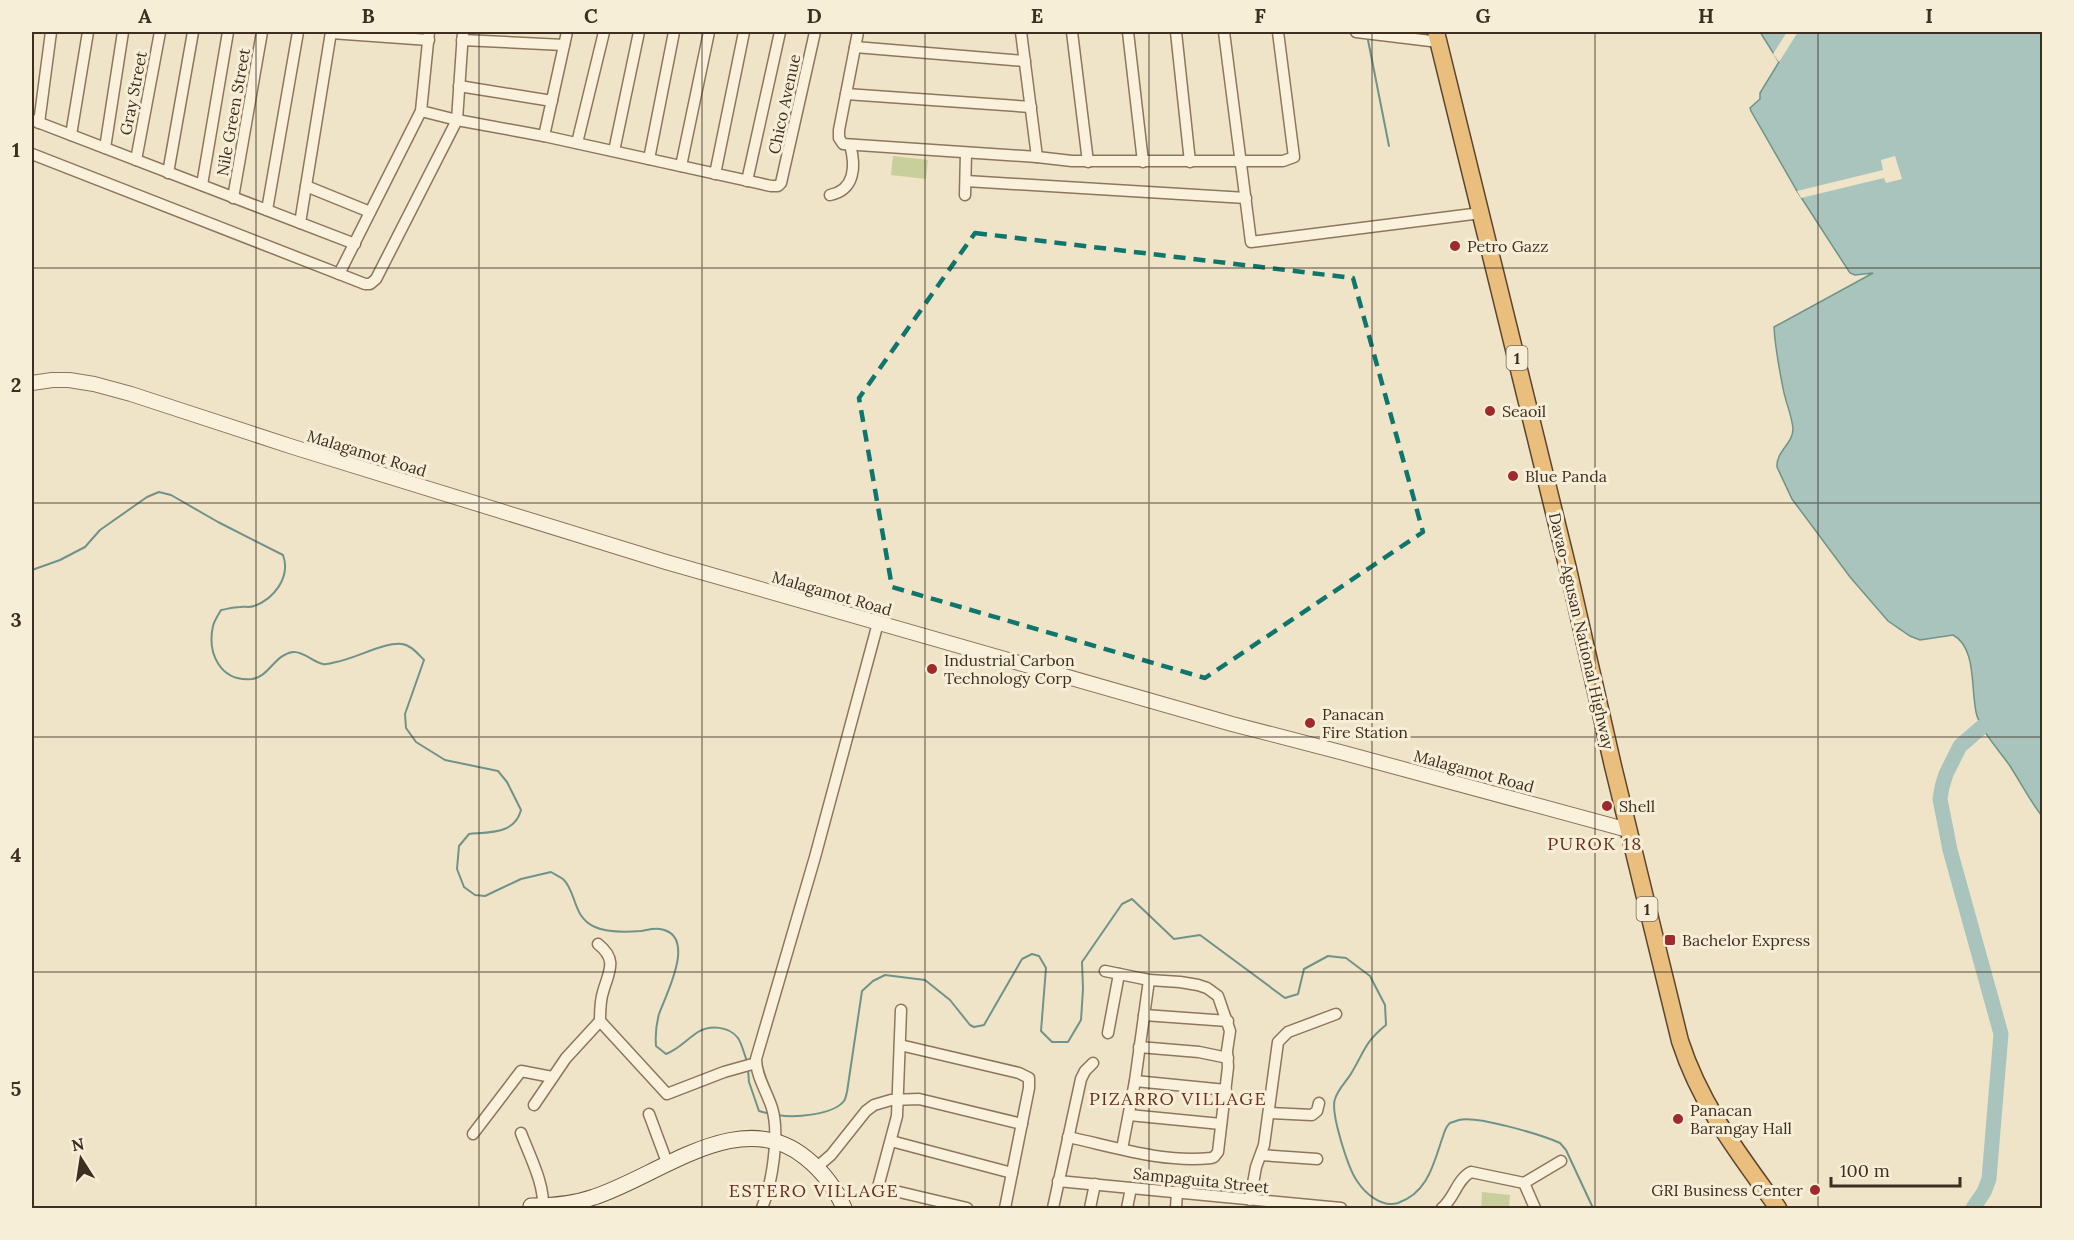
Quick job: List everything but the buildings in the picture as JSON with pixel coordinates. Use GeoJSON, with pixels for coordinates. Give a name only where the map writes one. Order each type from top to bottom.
{"type":"FeatureCollection","features":[{"type":"Feature","properties":{"kind":"highway","name":"Davao-Agusan National Highway"},"geometry":{"type":"LineString","coordinates":[[1437,37],[1482,213],[1680,1041],[1693,1078],[1731,1145],[1778,1209]]}},
{"type":"Feature","properties":{"kind":"main road"},"geometry":{"type":"LineString","coordinates":[[539,1207],[569,1204],[596,1197],[709,1147],[734,1139],[756,1137],[776,1141],[802,1155],[817,1167],[834,1190],[844,1209]]}},
{"type":"Feature","properties":{"kind":"street"},"geometry":{"type":"LineString","coordinates":[[51,32],[35,121],[355,244]]}},
{"type":"Feature","properties":{"kind":"street"},"geometry":{"type":"LineString","coordinates":[[71,135],[88,32]]}},
{"type":"Feature","properties":{"kind":"street"},"geometry":{"type":"LineString","coordinates":[[105,148],[123,32]]}},
{"type":"Feature","properties":{"kind":"street","name":"Gray Street"},"geometry":{"type":"LineString","coordinates":[[136,160],[160,32]]}},
{"type":"Feature","properties":{"kind":"street"},"geometry":{"type":"LineString","coordinates":[[168,173],[193,32]]}},
{"type":"Feature","properties":{"kind":"street"},"geometry":{"type":"LineString","coordinates":[[202,185],[228,32]]}},
{"type":"Feature","properties":{"kind":"street","name":"Nile Green Street"},"geometry":{"type":"LineString","coordinates":[[233,198],[262,32]]}},
{"type":"Feature","properties":{"kind":"street"},"geometry":{"type":"LineString","coordinates":[[267,210],[298,32]]}},
{"type":"Feature","properties":{"kind":"street"},"geometry":{"type":"LineString","coordinates":[[300,223],[331,32],[429,36],[421,111],[339,274]]}},
{"type":"Feature","properties":{"kind":"street"},"geometry":{"type":"LineString","coordinates":[[544,136],[567,32]]}},
{"type":"Feature","properties":{"kind":"street"},"geometry":{"type":"LineString","coordinates":[[577,143],[604,32]]}},
{"type":"Feature","properties":{"kind":"street"},"geometry":{"type":"LineString","coordinates":[[614,151],[639,32]]}},
{"type":"Feature","properties":{"kind":"street"},"geometry":{"type":"LineString","coordinates":[[649,159],[674,32]]}},
{"type":"Feature","properties":{"kind":"street"},"geometry":{"type":"LineString","coordinates":[[681,166],[709,32]]}},
{"type":"Feature","properties":{"kind":"street"},"geometry":{"type":"LineString","coordinates":[[715,174],[744,32]]}},
{"type":"Feature","properties":{"kind":"street"},"geometry":{"type":"LineString","coordinates":[[421,111],[747,181],[780,32]]}},
{"type":"Feature","properties":{"kind":"street","name":"Chico Avenue"},"geometry":{"type":"LineString","coordinates":[[747,181],[771,186],[778,186],[782,183],[815,32]]}},
{"type":"Feature","properties":{"kind":"street"},"geometry":{"type":"LineString","coordinates":[[858,32],[839,138],[843,144],[1088,162],[1242,162],[1283,161],[1294,157],[1278,32]]}},
{"type":"Feature","properties":{"kind":"street"},"geometry":{"type":"LineString","coordinates":[[1021,32],[1037,157]]}},
{"type":"Feature","properties":{"kind":"street"},"geometry":{"type":"LineString","coordinates":[[1072,32],[1088,162]]}},
{"type":"Feature","properties":{"kind":"street"},"geometry":{"type":"LineString","coordinates":[[1128,32],[1143,162]]}},
{"type":"Feature","properties":{"kind":"street"},"geometry":{"type":"LineString","coordinates":[[1176,32],[1190,162]]}},
{"type":"Feature","properties":{"kind":"street"},"geometry":{"type":"LineString","coordinates":[[1224,32],[1251,242],[1482,213]]}},
{"type":"Feature","properties":{"kind":"street"},"geometry":{"type":"LineString","coordinates":[[1356,32],[1437,37]]}},
{"type":"Feature","properties":{"kind":"street"},"geometry":{"type":"LineString","coordinates":[[32,154],[370,284],[376,279],[457,120],[462,36],[564,45]]}},
{"type":"Feature","properties":{"kind":"street"},"geometry":{"type":"LineString","coordinates":[[855,47],[1025,61]]}},
{"type":"Feature","properties":{"kind":"street"},"geometry":{"type":"LineString","coordinates":[[459,86],[552,101]]}},
{"type":"Feature","properties":{"kind":"street"},"geometry":{"type":"LineString","coordinates":[[846,93],[1031,107]]}},
{"type":"Feature","properties":{"kind":"street"},"geometry":{"type":"LineString","coordinates":[[830,195],[839,193],[847,187],[854,166],[850,145]]}},
{"type":"Feature","properties":{"kind":"street"},"geometry":{"type":"LineString","coordinates":[[965,195],[966,153]]}},
{"type":"Feature","properties":{"kind":"street"},"geometry":{"type":"LineString","coordinates":[[966,181],[1246,198]]}},
{"type":"Feature","properties":{"kind":"street"},"geometry":{"type":"LineString","coordinates":[[306,186],[370,212]]}},
{"type":"Feature","properties":{"kind":"street","name":"Malagamot Road"},"geometry":{"type":"LineString","coordinates":[[32,383],[69,380],[131,394],[521,518],[878,623],[1232,724],[1628,831]]}},
{"type":"Feature","properties":{"kind":"street"},"geometry":{"type":"LineString","coordinates":[[762,1209],[776,1141],[774,1114],[754,1063],[827,812],[878,623]]}},
{"type":"Feature","properties":{"kind":"street"},"geometry":{"type":"LineString","coordinates":[[534,1104],[582,1039],[600,1021],[603,993],[611,966],[609,955],[598,944]]}},
{"type":"Feature","properties":{"kind":"street"},"geometry":{"type":"LineString","coordinates":[[1068,1137],[1138,1154],[1170,1158],[1211,1158],[1215,1157],[1218,1152],[1226,1090],[1230,1031],[1218,996],[1207,988],[1180,982],[1149,980],[1105,971]]}},
{"type":"Feature","properties":{"kind":"street"},"geometry":{"type":"LineString","coordinates":[[1108,1033],[1119,974]]}},
{"type":"Feature","properties":{"kind":"street"},"geometry":{"type":"LineString","coordinates":[[1122,1149],[1135,1081],[1149,980]]}},
{"type":"Feature","properties":{"kind":"street"},"geometry":{"type":"LineString","coordinates":[[901,1010],[898,1099],[891,1141],[878,1187],[967,1209]]}},
{"type":"Feature","properties":{"kind":"street"},"geometry":{"type":"LineString","coordinates":[[1250,1200],[1256,1167],[1264,1145],[1276,1049],[1282,1036],[1336,1014]]}},
{"type":"Feature","properties":{"kind":"street"},"geometry":{"type":"LineString","coordinates":[[1144,1015],[1227,1021]]}},
{"type":"Feature","properties":{"kind":"street"},"geometry":{"type":"LineString","coordinates":[[600,1021],[667,1094],[754,1063]]}},
{"type":"Feature","properties":{"kind":"street"},"geometry":{"type":"LineString","coordinates":[[900,1045],[1025,1075],[1029,1078],[1030,1084],[1005,1209]]}},
{"type":"Feature","properties":{"kind":"street"},"geometry":{"type":"LineString","coordinates":[[1139,1047],[1199,1052],[1228,1058]]}},
{"type":"Feature","properties":{"kind":"street"},"geometry":{"type":"LineString","coordinates":[[1053,1209],[1081,1079],[1093,1063]]}},
{"type":"Feature","properties":{"kind":"street"},"geometry":{"type":"LineString","coordinates":[[473,1134],[520,1071],[552,1077]]}},
{"type":"Feature","properties":{"kind":"street"},"geometry":{"type":"LineString","coordinates":[[1135,1081],[1226,1090]]}},
{"type":"Feature","properties":{"kind":"street"},"geometry":{"type":"LineString","coordinates":[[817,1167],[831,1155],[869,1108],[898,1099],[919,1099],[1022,1124]]}},
{"type":"Feature","properties":{"kind":"street"},"geometry":{"type":"LineString","coordinates":[[1269,1113],[1312,1115],[1317,1111],[1319,1102]]}},
{"type":"Feature","properties":{"kind":"street"},"geometry":{"type":"LineString","coordinates":[[649,1114],[668,1165]]}},
{"type":"Feature","properties":{"kind":"street"},"geometry":{"type":"LineString","coordinates":[[1129,1115],[1221,1124]]}},
{"type":"Feature","properties":{"kind":"street"},"geometry":{"type":"LineString","coordinates":[[521,1133],[539,1183],[539,1207]]}},
{"type":"Feature","properties":{"kind":"street"},"geometry":{"type":"LineString","coordinates":[[891,1141],[1012,1173]]}},
{"type":"Feature","properties":{"kind":"street"},"geometry":{"type":"LineString","coordinates":[[1260,1155],[1317,1159]]}},
{"type":"Feature","properties":{"kind":"street"},"geometry":{"type":"LineString","coordinates":[[1448,1207],[1463,1178],[1471,1172],[1524,1183],[1561,1161]]}},
{"type":"Feature","properties":{"kind":"street","name":"Sampaguita Street"},"geometry":{"type":"LineString","coordinates":[[1058,1181],[1341,1209]]}},
{"type":"Feature","properties":{"kind":"street"},"geometry":{"type":"LineString","coordinates":[[1524,1183],[1535,1209]]}},
{"type":"Feature","properties":{"kind":"street"},"geometry":{"type":"LineString","coordinates":[[1090,1209],[1095,1184]]}},
{"type":"Feature","properties":{"kind":"street"},"geometry":{"type":"LineString","coordinates":[[1127,1209],[1131,1188]]}},
{"type":"Feature","properties":{"kind":"street"},"geometry":{"type":"LineString","coordinates":[[1176,1209],[1177,1192]]}},
{"type":"Feature","properties":{"kind":"highlighted area"},"geometry":{"type":"Polygon","coordinates":[[[975,233],[1353,278],[1423,532],[1205,678],[892,587],[859,398],[975,233]]]}},
{"type":"Feature","properties":{"kind":"green space"},"geometry":{"type":"Polygon","coordinates":[[[893,156],[928,160],[926,179],[891,175],[893,156]]]}},
{"type":"Feature","properties":{"kind":"green space"},"geometry":{"type":"Polygon","coordinates":[[[1482,1192],[1510,1195],[1509,1208],[1481,1208],[1482,1192]]]}},
{"type":"Feature","properties":{"kind":"water"},"geometry":{"type":"Polygon","coordinates":[[[1760,32],[2042,32],[2042,816],[1980,723],[1975,706],[1970,660],[1961,641],[1953,635],[1920,640],[1888,621],[1850,577],[1792,499],[1777,467],[1779,456],[1790,439],[1793,429],[1780,373],[1774,327],[1873,273],[1855,275],[1850,273],[1797,191],[1751,111],[1750,108],[1760,99],[1760,93],[1779,62],[1760,32]]]}},
{"type":"Feature","properties":{"kind":"pier"},"geometry":{"type":"Polygon","coordinates":[[[1787,32],[1798,32],[1779,62],[1773,54],[1787,32]]]}},
{"type":"Feature","properties":{"kind":"pier"},"geometry":{"type":"Polygon","coordinates":[[[1895,156],[1902,179],[1886,183],[1884,178],[1801,198],[1797,191],[1883,170],[1881,160],[1895,156]]]}},
{"type":"Feature","properties":{"kind":"waterway"},"geometry":{"type":"LineString","coordinates":[[1368,40],[1389,146]]}},
{"type":"Feature","properties":{"kind":"waterway"},"geometry":{"type":"LineString","coordinates":[[32,570],[60,560],[85,547],[100,530],[147,497],[159,492],[171,495],[283,555],[285,571],[274,593],[254,606],[221,610],[215,620],[212,646],[218,664],[224,671],[241,679],[252,679],[263,674],[281,657],[293,652],[326,664],[388,645],[402,644],[411,648],[424,660],[405,714],[406,728],[416,742],[445,760],[498,771],[507,782],[521,810],[518,818],[507,828],[469,834],[459,846],[457,869],[464,887],[475,895],[485,896],[521,879],[551,872],[563,879],[571,891],[578,911],[588,923],[595,927],[618,932],[660,929],[671,934],[677,942],[678,953],[672,980],[658,1018],[656,1046],[666,1054],[698,1032],[708,1028],[719,1028],[730,1031],[738,1038],[747,1061]]}},
{"type":"Feature","properties":{"kind":"waterway"},"geometry":{"type":"LineString","coordinates":[[1973,1208],[1984,1192],[1989,1179],[2001,1034],[1950,850],[1940,799],[1946,774],[1960,746],[1983,726]]}},
{"type":"Feature","properties":{"kind":"waterway"},"geometry":{"type":"LineString","coordinates":[[778,1115],[803,1116],[823,1112],[839,1106],[844,1101],[862,991],[873,981],[885,975],[925,980],[950,1000],[974,1027],[984,1025],[1022,959],[1032,954],[1039,956],[1046,968],[1041,1031],[1052,1042],[1068,1042],[1081,1020],[1082,962],[1122,904],[1132,899],[1174,939],[1200,935],[1285,998],[1298,994],[1304,969],[1328,956],[1346,958],[1370,976],[1385,1005],[1386,1025],[1366,1047],[1338,1092],[1334,1106],[1341,1140],[1353,1174],[1369,1195],[1392,1204],[1416,1193],[1428,1177],[1447,1126],[1450,1123],[1467,1119],[1509,1127],[1560,1143],[1566,1150],[1593,1208]]}},
{"type":"Feature","properties":{"kind":"waterway"},"geometry":{"type":"LineString","coordinates":[[748,1070],[749,1082],[759,1111],[770,1114]]}},
{"type":"Feature","properties":{"kind":"place","name":"Petro Gazz"},"geometry":{"type":"Point","coordinates":[1455,246]}},
{"type":"Feature","properties":{"kind":"place","name":"Seaoil"},"geometry":{"type":"Point","coordinates":[1490,411]}},
{"type":"Feature","properties":{"kind":"place","name":"Blue Panda"},"geometry":{"type":"Point","coordinates":[1513,476]}},
{"type":"Feature","properties":{"kind":"place","name":"Industrial Carbon Technology Corp"},"geometry":{"type":"Point","coordinates":[932,669]}},
{"type":"Feature","properties":{"kind":"place","name":"Panacan Fire Station"},"geometry":{"type":"Point","coordinates":[1310,723]}},
{"type":"Feature","properties":{"kind":"place","name":"Shell"},"geometry":{"type":"Point","coordinates":[1607,806]}},
{"type":"Feature","properties":{"kind":"place","name":"Bachelor Express"},"geometry":{"type":"Point","coordinates":[1670,940]}},
{"type":"Feature","properties":{"kind":"place","name":"Panacan Barangay Hall"},"geometry":{"type":"Point","coordinates":[1678,1119]}},
{"type":"Feature","properties":{"kind":"place","name":"GRI Business Center"},"geometry":{"type":"Point","coordinates":[1815,1190]}},
{"type":"Feature","properties":{"kind":"district","name":"PUROK 18"},"geometry":{"type":"Point","coordinates":[1595,843]}},
{"type":"Feature","properties":{"kind":"district","name":"PIZARRO VILLAGE"},"geometry":{"type":"Point","coordinates":[1178,1098]}},
{"type":"Feature","properties":{"kind":"district","name":"ESTERO VILLAGE"},"geometry":{"type":"Point","coordinates":[814,1190]}}]}
